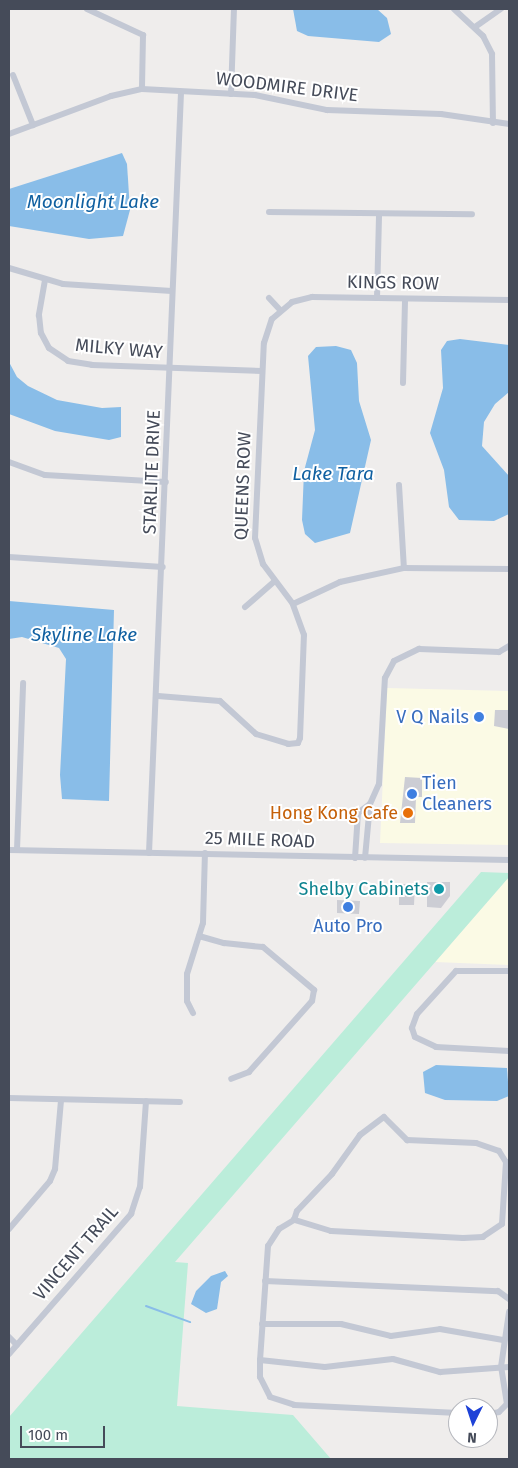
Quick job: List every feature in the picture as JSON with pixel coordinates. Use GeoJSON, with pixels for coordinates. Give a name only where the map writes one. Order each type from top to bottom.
{"type":"FeatureCollection","features":[{"type":"Feature","properties":{"kind":"street"},"geometry":{"type":"LineString","coordinates":[[87,9],[143,35],[142,89]]}},
{"type":"Feature","properties":{"kind":"street"},"geometry":{"type":"LineString","coordinates":[[231,94],[234,9]]}},
{"type":"Feature","properties":{"kind":"street"},"geometry":{"type":"LineString","coordinates":[[454,9],[475,26],[487,42],[493,60],[493,123]]}},
{"type":"Feature","properties":{"kind":"street"},"geometry":{"type":"LineString","coordinates":[[475,26],[501,9]]}},
{"type":"Feature","properties":{"kind":"street"},"geometry":{"type":"LineString","coordinates":[[12,76],[33,125]]}},
{"type":"Feature","properties":{"kind":"street","name":"WOODMIRE DRIVE"},"geometry":{"type":"LineString","coordinates":[[9,134],[142,89],[231,94],[327,110],[441,114],[509,124]]}},
{"type":"Feature","properties":{"kind":"street","name":"STARLITE DRIVE"},"geometry":{"type":"LineString","coordinates":[[149,853],[158,696],[181,92]]}},
{"type":"Feature","properties":{"kind":"street"},"geometry":{"type":"LineString","coordinates":[[269,212],[472,214]]}},
{"type":"Feature","properties":{"kind":"street"},"geometry":{"type":"LineString","coordinates":[[377,298],[379,214]]}},
{"type":"Feature","properties":{"kind":"street"},"geometry":{"type":"LineString","coordinates":[[9,268],[45,280],[172,291]]}},
{"type":"Feature","properties":{"kind":"street","name":"MILKY WAY"},"geometry":{"type":"LineString","coordinates":[[45,280],[39,325],[44,341],[57,355],[79,364],[262,371]]}},
{"type":"Feature","properties":{"kind":"street","name":"KINGS ROW"},"geometry":{"type":"LineString","coordinates":[[280,310],[306,297],[509,300]]}},
{"type":"Feature","properties":{"kind":"street"},"geometry":{"type":"LineString","coordinates":[[269,298],[280,310]]}},
{"type":"Feature","properties":{"kind":"street"},"geometry":{"type":"LineString","coordinates":[[403,383],[405,299]]}},
{"type":"Feature","properties":{"kind":"street","name":"QUEENS ROW"},"geometry":{"type":"LineString","coordinates":[[158,696],[220,701],[256,734],[288,744],[298,743],[305,647],[293,604],[274,582],[256,551],[255,538],[262,371],[267,330],[280,310]]}},
{"type":"Feature","properties":{"kind":"street"},"geometry":{"type":"LineString","coordinates":[[9,462],[45,475],[166,482]]}},
{"type":"Feature","properties":{"kind":"street"},"geometry":{"type":"LineString","coordinates":[[399,485],[404,568]]}},
{"type":"Feature","properties":{"kind":"street"},"geometry":{"type":"LineString","coordinates":[[9,557],[163,567]]}},
{"type":"Feature","properties":{"kind":"street"},"geometry":{"type":"LineString","coordinates":[[293,604],[340,582],[404,568],[509,569]]}},
{"type":"Feature","properties":{"kind":"street"},"geometry":{"type":"LineString","coordinates":[[245,607],[274,582]]}},
{"type":"Feature","properties":{"kind":"street"},"geometry":{"type":"LineString","coordinates":[[365,858],[370,804],[379,784],[385,678],[394,661],[419,649],[500,652],[509,646]]}},
{"type":"Feature","properties":{"kind":"street"},"geometry":{"type":"LineString","coordinates":[[17,850],[24,683]]}},
{"type":"Feature","properties":{"kind":"street"},"geometry":{"type":"LineString","coordinates":[[355,858],[358,814],[370,804]]}},
{"type":"Feature","properties":{"kind":"street","name":"25 MILE ROAD"},"geometry":{"type":"LineString","coordinates":[[9,850],[509,860]]}},
{"type":"Feature","properties":{"kind":"street"},"geometry":{"type":"LineString","coordinates":[[193,1013],[187,1001],[187,974],[199,936],[204,911],[205,853]]}},
{"type":"Feature","properties":{"kind":"street"},"geometry":{"type":"LineString","coordinates":[[199,936],[263,947],[314,990],[312,1000],[249,1072],[231,1079]]}},
{"type":"Feature","properties":{"kind":"street"},"geometry":{"type":"LineString","coordinates":[[509,971],[456,971],[417,1014],[412,1028],[415,1037],[436,1047],[509,1051]]}},
{"type":"Feature","properties":{"kind":"street"},"geometry":{"type":"LineString","coordinates":[[9,1098],[180,1102]]}},
{"type":"Feature","properties":{"kind":"street"},"geometry":{"type":"LineString","coordinates":[[9,1229],[50,1181],[55,1170],[61,1100]]}},
{"type":"Feature","properties":{"kind":"street","name":"VINCENT TRAIL"},"geometry":{"type":"LineString","coordinates":[[9,1354],[131,1214],[140,1187],[146,1101]]}},
{"type":"Feature","properties":{"kind":"street"},"geometry":{"type":"LineString","coordinates":[[294,1220],[331,1231],[483,1237],[502,1224],[507,1198],[506,1162],[499,1150],[476,1143],[408,1140],[384,1117],[360,1134],[332,1174],[297,1211],[294,1220],[271,1239],[265,1281],[260,1360],[264,1388],[281,1404],[448,1412]]}},
{"type":"Feature","properties":{"kind":"street"},"geometry":{"type":"LineString","coordinates":[[265,1281],[498,1291],[509,1299]]}},
{"type":"Feature","properties":{"kind":"street"},"geometry":{"type":"LineString","coordinates":[[498,1412],[507,1404],[502,1367],[503,1340],[509,1312]]}},
{"type":"Feature","properties":{"kind":"street"},"geometry":{"type":"LineString","coordinates":[[262,1324],[341,1324],[391,1336],[440,1329],[503,1340]]}},
{"type":"Feature","properties":{"kind":"street"},"geometry":{"type":"LineString","coordinates":[[9,1337],[17,1344]]}},
{"type":"Feature","properties":{"kind":"street"},"geometry":{"type":"LineString","coordinates":[[260,1360],[325,1368],[393,1359],[440,1372],[509,1367]]}},
{"type":"Feature","properties":{"kind":"shaded area"},"geometry":{"type":"Polygon","coordinates":[[[387,688],[509,691],[509,845],[380,843],[387,688]]]}},
{"type":"Feature","properties":{"kind":"shaded area"},"geometry":{"type":"Polygon","coordinates":[[[509,877],[509,965],[435,962],[509,877]]]}},
{"type":"Feature","properties":{"kind":"green space"},"geometry":{"type":"Polygon","coordinates":[[[481,872],[509,873],[509,877],[175,1262],[188,1263],[177,1406],[293,1415],[331,1459],[9,1459],[9,1417],[481,872]]]}},
{"type":"Feature","properties":{"kind":"water"},"geometry":{"type":"Polygon","coordinates":[[[293,9],[377,9],[387,18],[391,34],[379,42],[308,36],[297,31],[293,9]]]}},
{"type":"Feature","properties":{"kind":"water","name":"Moonlight Lake"},"geometry":{"type":"Polygon","coordinates":[[[122,153],[127,164],[130,210],[123,236],[89,239],[9,226],[9,189],[122,153]]]}},
{"type":"Feature","properties":{"kind":"water"},"geometry":{"type":"Polygon","coordinates":[[[460,339],[509,345],[509,392],[495,404],[484,422],[482,446],[509,476],[509,514],[494,521],[459,520],[449,507],[444,470],[430,433],[443,388],[441,350],[447,341],[460,339]]]}},
{"type":"Feature","properties":{"kind":"water","name":"Lake Tara"},"geometry":{"type":"Polygon","coordinates":[[[336,346],[351,350],[357,363],[359,401],[371,440],[350,533],[315,543],[305,534],[302,520],[304,471],[315,430],[308,356],[316,347],[336,346]]]}},
{"type":"Feature","properties":{"kind":"water"},"geometry":{"type":"Polygon","coordinates":[[[9,362],[17,377],[28,386],[57,400],[102,408],[121,407],[121,437],[109,440],[55,431],[9,414],[9,362]]]}},
{"type":"Feature","properties":{"kind":"water","name":"Skyline Lake"},"geometry":{"type":"Polygon","coordinates":[[[9,601],[114,610],[109,801],[62,799],[60,775],[66,659],[59,648],[22,637],[9,639],[9,601]]]}},
{"type":"Feature","properties":{"kind":"water"},"geometry":{"type":"Polygon","coordinates":[[[436,1065],[507,1068],[509,1096],[497,1101],[445,1100],[425,1093],[423,1072],[436,1065]]]}},
{"type":"Feature","properties":{"kind":"water"},"geometry":{"type":"Polygon","coordinates":[[[225,1271],[228,1276],[221,1282],[217,1309],[206,1313],[191,1304],[196,1291],[211,1276],[225,1271]]]}},
{"type":"Feature","properties":{"kind":"building"},"geometry":{"type":"Polygon","coordinates":[[[495,710],[509,710],[509,729],[494,726],[495,710]]]}},
{"type":"Feature","properties":{"kind":"building"},"geometry":{"type":"Polygon","coordinates":[[[405,777],[422,778],[422,797],[416,797],[415,823],[400,823],[405,777]]]}},
{"type":"Feature","properties":{"kind":"building","name":"Shelby Cabinets"},"geometry":{"type":"Polygon","coordinates":[[[427,882],[450,882],[450,896],[441,908],[427,907],[427,882]]]}},
{"type":"Feature","properties":{"kind":"building","name":"Shelby Cabinets"},"geometry":{"type":"Polygon","coordinates":[[[399,884],[415,884],[414,905],[399,905],[399,884]]]}},
{"type":"Feature","properties":{"kind":"building","name":"Auto Pro"},"geometry":{"type":"Polygon","coordinates":[[[337,900],[360,901],[359,914],[337,913],[337,900]]]}},
{"type":"Feature","properties":{"kind":"waterway"},"geometry":{"type":"LineString","coordinates":[[146,1306],[190,1322]]}},
{"type":"Feature","properties":{"kind":"place","name":"V Q Nails"},"geometry":{"type":"Point","coordinates":[479,717]}},
{"type":"Feature","properties":{"kind":"place","name":"Tien Cleaners"},"geometry":{"type":"Point","coordinates":[412,794]}},
{"type":"Feature","properties":{"kind":"place","name":"Hong Kong Cafe"},"geometry":{"type":"Point","coordinates":[408,813]}},
{"type":"Feature","properties":{"kind":"place","name":"Shelby Cabinets"},"geometry":{"type":"Point","coordinates":[439,889]}},
{"type":"Feature","properties":{"kind":"place","name":"Auto Pro"},"geometry":{"type":"Point","coordinates":[348,907]}}]}
